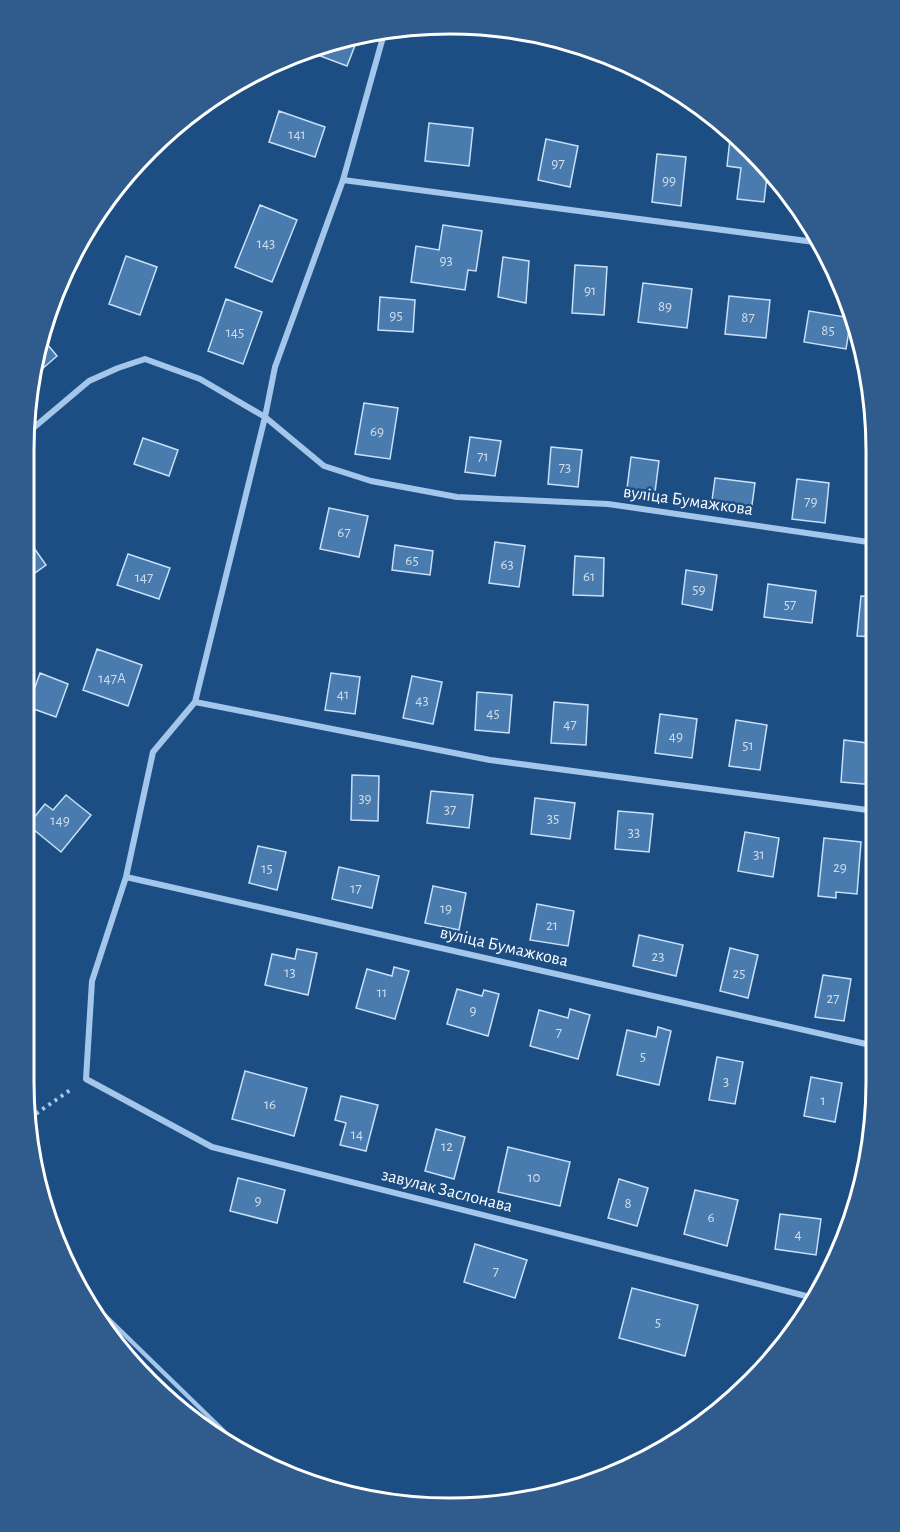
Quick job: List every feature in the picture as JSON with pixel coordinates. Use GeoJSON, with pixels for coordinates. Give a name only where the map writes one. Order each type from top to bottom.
{"type":"FeatureCollection","features":[{"type":"Feature","properties":{"kind":"street"},"geometry":{"type":"LineString","coordinates":[[86,1079],[93,981],[126,877],[153,752],[195,702],[265,417],[275,367],[343,180],[382,40]]}},
{"type":"Feature","properties":{"kind":"street"},"geometry":{"type":"LineString","coordinates":[[343,180],[810,241]]}},
{"type":"Feature","properties":{"kind":"street","name":"вуліца Бумажкова"},"geometry":{"type":"LineString","coordinates":[[35,427],[89,381],[145,359],[200,379],[265,417],[324,466],[371,481],[457,497],[608,504],[866,542]]}},
{"type":"Feature","properties":{"kind":"street"},"geometry":{"type":"LineString","coordinates":[[195,702],[490,760],[866,810]]}},
{"type":"Feature","properties":{"kind":"street","name":"вуліца Бумажкова"},"geometry":{"type":"LineString","coordinates":[[126,877],[866,1044]]}},
{"type":"Feature","properties":{"kind":"street","name":"завулак Заслонава"},"geometry":{"type":"LineString","coordinates":[[86,1079],[212,1147],[806,1296]]}},
{"type":"Feature","properties":{"kind":"lane"},"geometry":{"type":"LineString","coordinates":[[111,1321],[218,1426]]}},
{"type":"Feature","properties":{"kind":"path"},"geometry":{"type":"LineString","coordinates":[[36,1114],[86,1079]]}},
{"type":"Feature","properties":{"kind":"building"},"geometry":{"type":"Polygon","coordinates":[[[355,46],[347,66],[320,56],[355,46]]]}},
{"type":"Feature","properties":{"kind":"building"},"geometry":{"type":"Polygon","coordinates":[[[279,111],[325,127],[315,157],[269,142],[279,111]]]}},
{"type":"Feature","properties":{"kind":"building"},"geometry":{"type":"Polygon","coordinates":[[[429,123],[473,128],[469,166],[425,161],[429,123]]]}},
{"type":"Feature","properties":{"kind":"building"},"geometry":{"type":"Polygon","coordinates":[[[546,139],[578,146],[570,187],[538,180],[546,139]]]}},
{"type":"Feature","properties":{"kind":"building"},"geometry":{"type":"Polygon","coordinates":[[[730,143],[766,181],[764,202],[737,199],[741,168],[727,166],[730,143]]]}},
{"type":"Feature","properties":{"kind":"building"},"geometry":{"type":"Polygon","coordinates":[[[657,154],[686,157],[681,206],[652,202],[657,154]]]}},
{"type":"Feature","properties":{"kind":"building"},"geometry":{"type":"Polygon","coordinates":[[[260,205],[297,220],[272,282],[235,267],[260,205]]]}},
{"type":"Feature","properties":{"kind":"building"},"geometry":{"type":"Polygon","coordinates":[[[443,225],[482,231],[476,271],[468,270],[465,290],[411,282],[416,246],[439,250],[443,225]]]}},
{"type":"Feature","properties":{"kind":"building"},"geometry":{"type":"Polygon","coordinates":[[[126,256],[157,267],[140,315],[109,304],[126,256]]]}},
{"type":"Feature","properties":{"kind":"building"},"geometry":{"type":"Polygon","coordinates":[[[503,257],[529,261],[526,303],[498,297],[503,257]]]}},
{"type":"Feature","properties":{"kind":"building"},"geometry":{"type":"Polygon","coordinates":[[[575,265],[607,267],[604,315],[572,313],[575,265]]]}},
{"type":"Feature","properties":{"kind":"building"},"geometry":{"type":"Polygon","coordinates":[[[643,283],[692,289],[687,328],[638,322],[643,283]]]}},
{"type":"Feature","properties":{"kind":"building"},"geometry":{"type":"Polygon","coordinates":[[[729,296],[770,300],[766,338],[725,334],[729,296]]]}},
{"type":"Feature","properties":{"kind":"building"},"geometry":{"type":"Polygon","coordinates":[[[380,297],[415,300],[413,332],[378,330],[380,297]]]}},
{"type":"Feature","properties":{"kind":"building"},"geometry":{"type":"Polygon","coordinates":[[[226,299],[262,312],[243,364],[208,351],[226,299]]]}},
{"type":"Feature","properties":{"kind":"building"},"geometry":{"type":"Polygon","coordinates":[[[809,311],[843,317],[848,334],[846,349],[804,342],[809,311]]]}},
{"type":"Feature","properties":{"kind":"building"},"geometry":{"type":"Polygon","coordinates":[[[48,345],[57,356],[42,369],[48,345]]]}},
{"type":"Feature","properties":{"kind":"building"},"geometry":{"type":"Polygon","coordinates":[[[364,403],[398,408],[390,459],[355,454],[364,403]]]}},
{"type":"Feature","properties":{"kind":"building"},"geometry":{"type":"Polygon","coordinates":[[[470,437],[501,441],[495,476],[465,472],[470,437]]]}},
{"type":"Feature","properties":{"kind":"building"},"geometry":{"type":"Polygon","coordinates":[[[143,438],[178,450],[169,476],[134,464],[143,438]]]}},
{"type":"Feature","properties":{"kind":"building"},"geometry":{"type":"Polygon","coordinates":[[[551,447],[582,450],[578,487],[548,484],[551,447]]]}},
{"type":"Feature","properties":{"kind":"building"},"geometry":{"type":"Polygon","coordinates":[[[631,457],[659,461],[654,500],[626,496],[631,457]]]}},
{"type":"Feature","properties":{"kind":"building"},"geometry":{"type":"Polygon","coordinates":[[[715,478],[755,483],[751,512],[711,508],[715,478]]]}},
{"type":"Feature","properties":{"kind":"building"},"geometry":{"type":"Polygon","coordinates":[[[797,479],[829,483],[825,523],[792,519],[797,479]]]}},
{"type":"Feature","properties":{"kind":"building"},"geometry":{"type":"Polygon","coordinates":[[[329,508],[368,516],[359,557],[320,549],[329,508]]]}},
{"type":"Feature","properties":{"kind":"building"},"geometry":{"type":"Polygon","coordinates":[[[495,542],[525,546],[519,587],[489,583],[495,542]]]}},
{"type":"Feature","properties":{"kind":"building"},"geometry":{"type":"Polygon","coordinates":[[[395,545],[433,551],[430,575],[392,570],[395,545]]]}},
{"type":"Feature","properties":{"kind":"building"},"geometry":{"type":"Polygon","coordinates":[[[34,548],[46,565],[34,574],[34,548]]]}},
{"type":"Feature","properties":{"kind":"building"},"geometry":{"type":"Polygon","coordinates":[[[128,554],[170,568],[159,599],[117,585],[128,554]]]}},
{"type":"Feature","properties":{"kind":"building"},"geometry":{"type":"Polygon","coordinates":[[[575,556],[604,558],[603,596],[573,595],[575,556]]]}},
{"type":"Feature","properties":{"kind":"building"},"geometry":{"type":"Polygon","coordinates":[[[686,570],[717,575],[712,610],[682,604],[686,570]]]}},
{"type":"Feature","properties":{"kind":"building"},"geometry":{"type":"Polygon","coordinates":[[[768,584],[816,591],[812,623],[764,617],[768,584]]]}},
{"type":"Feature","properties":{"kind":"building"},"geometry":{"type":"Polygon","coordinates":[[[861,596],[866,596],[866,636],[857,636],[861,596]]]}},
{"type":"Feature","properties":{"kind":"building"},"geometry":{"type":"Polygon","coordinates":[[[97,649],[142,665],[128,706],[83,690],[97,649]]]}},
{"type":"Feature","properties":{"kind":"building"},"geometry":{"type":"Polygon","coordinates":[[[40,673],[68,684],[56,717],[34,709],[34,690],[40,673]]]}},
{"type":"Feature","properties":{"kind":"building"},"geometry":{"type":"Polygon","coordinates":[[[331,673],[360,677],[355,714],[325,710],[331,673]]]}},
{"type":"Feature","properties":{"kind":"building"},"geometry":{"type":"Polygon","coordinates":[[[412,676],[442,682],[433,724],[403,718],[412,676]]]}},
{"type":"Feature","properties":{"kind":"building"},"geometry":{"type":"Polygon","coordinates":[[[477,692],[512,695],[509,733],[475,730],[477,692]]]}},
{"type":"Feature","properties":{"kind":"building"},"geometry":{"type":"Polygon","coordinates":[[[554,702],[588,705],[586,745],[551,743],[554,702]]]}},
{"type":"Feature","properties":{"kind":"building"},"geometry":{"type":"Polygon","coordinates":[[[660,714],[697,719],[692,758],[655,753],[660,714]]]}},
{"type":"Feature","properties":{"kind":"building"},"geometry":{"type":"Polygon","coordinates":[[[736,720],[767,725],[760,770],[729,766],[736,720]]]}},
{"type":"Feature","properties":{"kind":"building"},"geometry":{"type":"Polygon","coordinates":[[[844,740],[866,743],[866,784],[841,782],[844,740]]]}},
{"type":"Feature","properties":{"kind":"building"},"geometry":{"type":"Polygon","coordinates":[[[352,775],[379,776],[378,821],[351,820],[352,775]]]}},
{"type":"Feature","properties":{"kind":"building"},"geometry":{"type":"Polygon","coordinates":[[[431,791],[473,795],[469,828],[427,823],[431,791]]]}},
{"type":"Feature","properties":{"kind":"building"},"geometry":{"type":"Polygon","coordinates":[[[66,795],[91,815],[61,852],[34,830],[34,818],[45,804],[53,810],[66,795]]]}},
{"type":"Feature","properties":{"kind":"building"},"geometry":{"type":"Polygon","coordinates":[[[535,798],[575,803],[570,839],[531,834],[535,798]]]}},
{"type":"Feature","properties":{"kind":"building"},"geometry":{"type":"Polygon","coordinates":[[[618,811],[653,814],[649,852],[615,849],[618,811]]]}},
{"type":"Feature","properties":{"kind":"building"},"geometry":{"type":"Polygon","coordinates":[[[745,832],[779,838],[773,877],[738,871],[745,832]]]}},
{"type":"Feature","properties":{"kind":"building"},"geometry":{"type":"Polygon","coordinates":[[[824,838],[861,842],[857,894],[836,892],[836,898],[818,896],[824,838]]]}},
{"type":"Feature","properties":{"kind":"building"},"geometry":{"type":"Polygon","coordinates":[[[258,846],[286,852],[277,890],[249,883],[258,846]]]}},
{"type":"Feature","properties":{"kind":"building"},"geometry":{"type":"Polygon","coordinates":[[[339,867],[379,876],[372,908],[332,899],[339,867]]]}},
{"type":"Feature","properties":{"kind":"building"},"geometry":{"type":"Polygon","coordinates":[[[433,886],[466,893],[459,930],[425,923],[433,886]]]}},
{"type":"Feature","properties":{"kind":"building"},"geometry":{"type":"Polygon","coordinates":[[[537,904],[574,911],[568,946],[530,940],[537,904]]]}},
{"type":"Feature","properties":{"kind":"building"},"geometry":{"type":"Polygon","coordinates":[[[639,935],[683,945],[676,976],[633,966],[639,935]]]}},
{"type":"Feature","properties":{"kind":"building"},"geometry":{"type":"Polygon","coordinates":[[[730,948],[758,955],[748,998],[720,991],[730,948]]]}},
{"type":"Feature","properties":{"kind":"building"},"geometry":{"type":"Polygon","coordinates":[[[297,949],[317,953],[308,995],[265,985],[272,954],[295,959],[297,949]]]}},
{"type":"Feature","properties":{"kind":"building"},"geometry":{"type":"Polygon","coordinates":[[[394,967],[409,971],[395,1019],[356,1008],[367,969],[392,976],[394,967]]]}},
{"type":"Feature","properties":{"kind":"building"},"geometry":{"type":"Polygon","coordinates":[[[823,975],[851,979],[844,1021],[815,1017],[823,975]]]}},
{"type":"Feature","properties":{"kind":"building"},"geometry":{"type":"Polygon","coordinates":[[[457,989],[482,996],[484,990],[499,994],[488,1036],[447,1024],[457,989]]]}},
{"type":"Feature","properties":{"kind":"building"},"geometry":{"type":"Polygon","coordinates":[[[570,1009],[590,1015],[578,1059],[530,1046],[539,1010],[568,1018],[570,1009]]]}},
{"type":"Feature","properties":{"kind":"building"},"geometry":{"type":"Polygon","coordinates":[[[658,1027],[671,1031],[659,1085],[617,1075],[627,1030],[656,1037],[658,1027]]]}},
{"type":"Feature","properties":{"kind":"building"},"geometry":{"type":"Polygon","coordinates":[[[717,1057],[743,1062],[735,1104],[709,1100],[717,1057]]]}},
{"type":"Feature","properties":{"kind":"building"},"geometry":{"type":"Polygon","coordinates":[[[245,1071],[307,1088],[294,1136],[232,1119],[245,1071]]]}},
{"type":"Feature","properties":{"kind":"building"},"geometry":{"type":"Polygon","coordinates":[[[811,1077],[842,1083],[835,1122],[804,1116],[811,1077]]]}},
{"type":"Feature","properties":{"kind":"building"},"geometry":{"type":"Polygon","coordinates":[[[341,1096],[378,1105],[366,1151],[340,1145],[346,1123],[335,1120],[341,1096]]]}},
{"type":"Feature","properties":{"kind":"building"},"geometry":{"type":"Polygon","coordinates":[[[436,1129],[465,1137],[454,1179],[425,1171],[436,1129]]]}},
{"type":"Feature","properties":{"kind":"building"},"geometry":{"type":"Polygon","coordinates":[[[508,1147],[570,1162],[560,1206],[498,1192],[508,1147]]]}},
{"type":"Feature","properties":{"kind":"building"},"geometry":{"type":"Polygon","coordinates":[[[238,1178],[285,1190],[277,1223],[230,1211],[238,1178]]]}},
{"type":"Feature","properties":{"kind":"building"},"geometry":{"type":"Polygon","coordinates":[[[619,1179],[648,1188],[637,1226],[608,1218],[619,1179]]]}},
{"type":"Feature","properties":{"kind":"building"},"geometry":{"type":"Polygon","coordinates":[[[695,1190],[738,1200],[727,1246],[684,1234],[695,1190]]]}},
{"type":"Feature","properties":{"kind":"building"},"geometry":{"type":"Polygon","coordinates":[[[780,1214],[821,1219],[816,1255],[775,1249],[780,1214]]]}},
{"type":"Feature","properties":{"kind":"building"},"geometry":{"type":"Polygon","coordinates":[[[475,1244],[527,1260],[515,1298],[464,1282],[475,1244]]]}},
{"type":"Feature","properties":{"kind":"building"},"geometry":{"type":"Polygon","coordinates":[[[632,1288],[698,1305],[685,1356],[619,1338],[632,1288]]]}}]}
